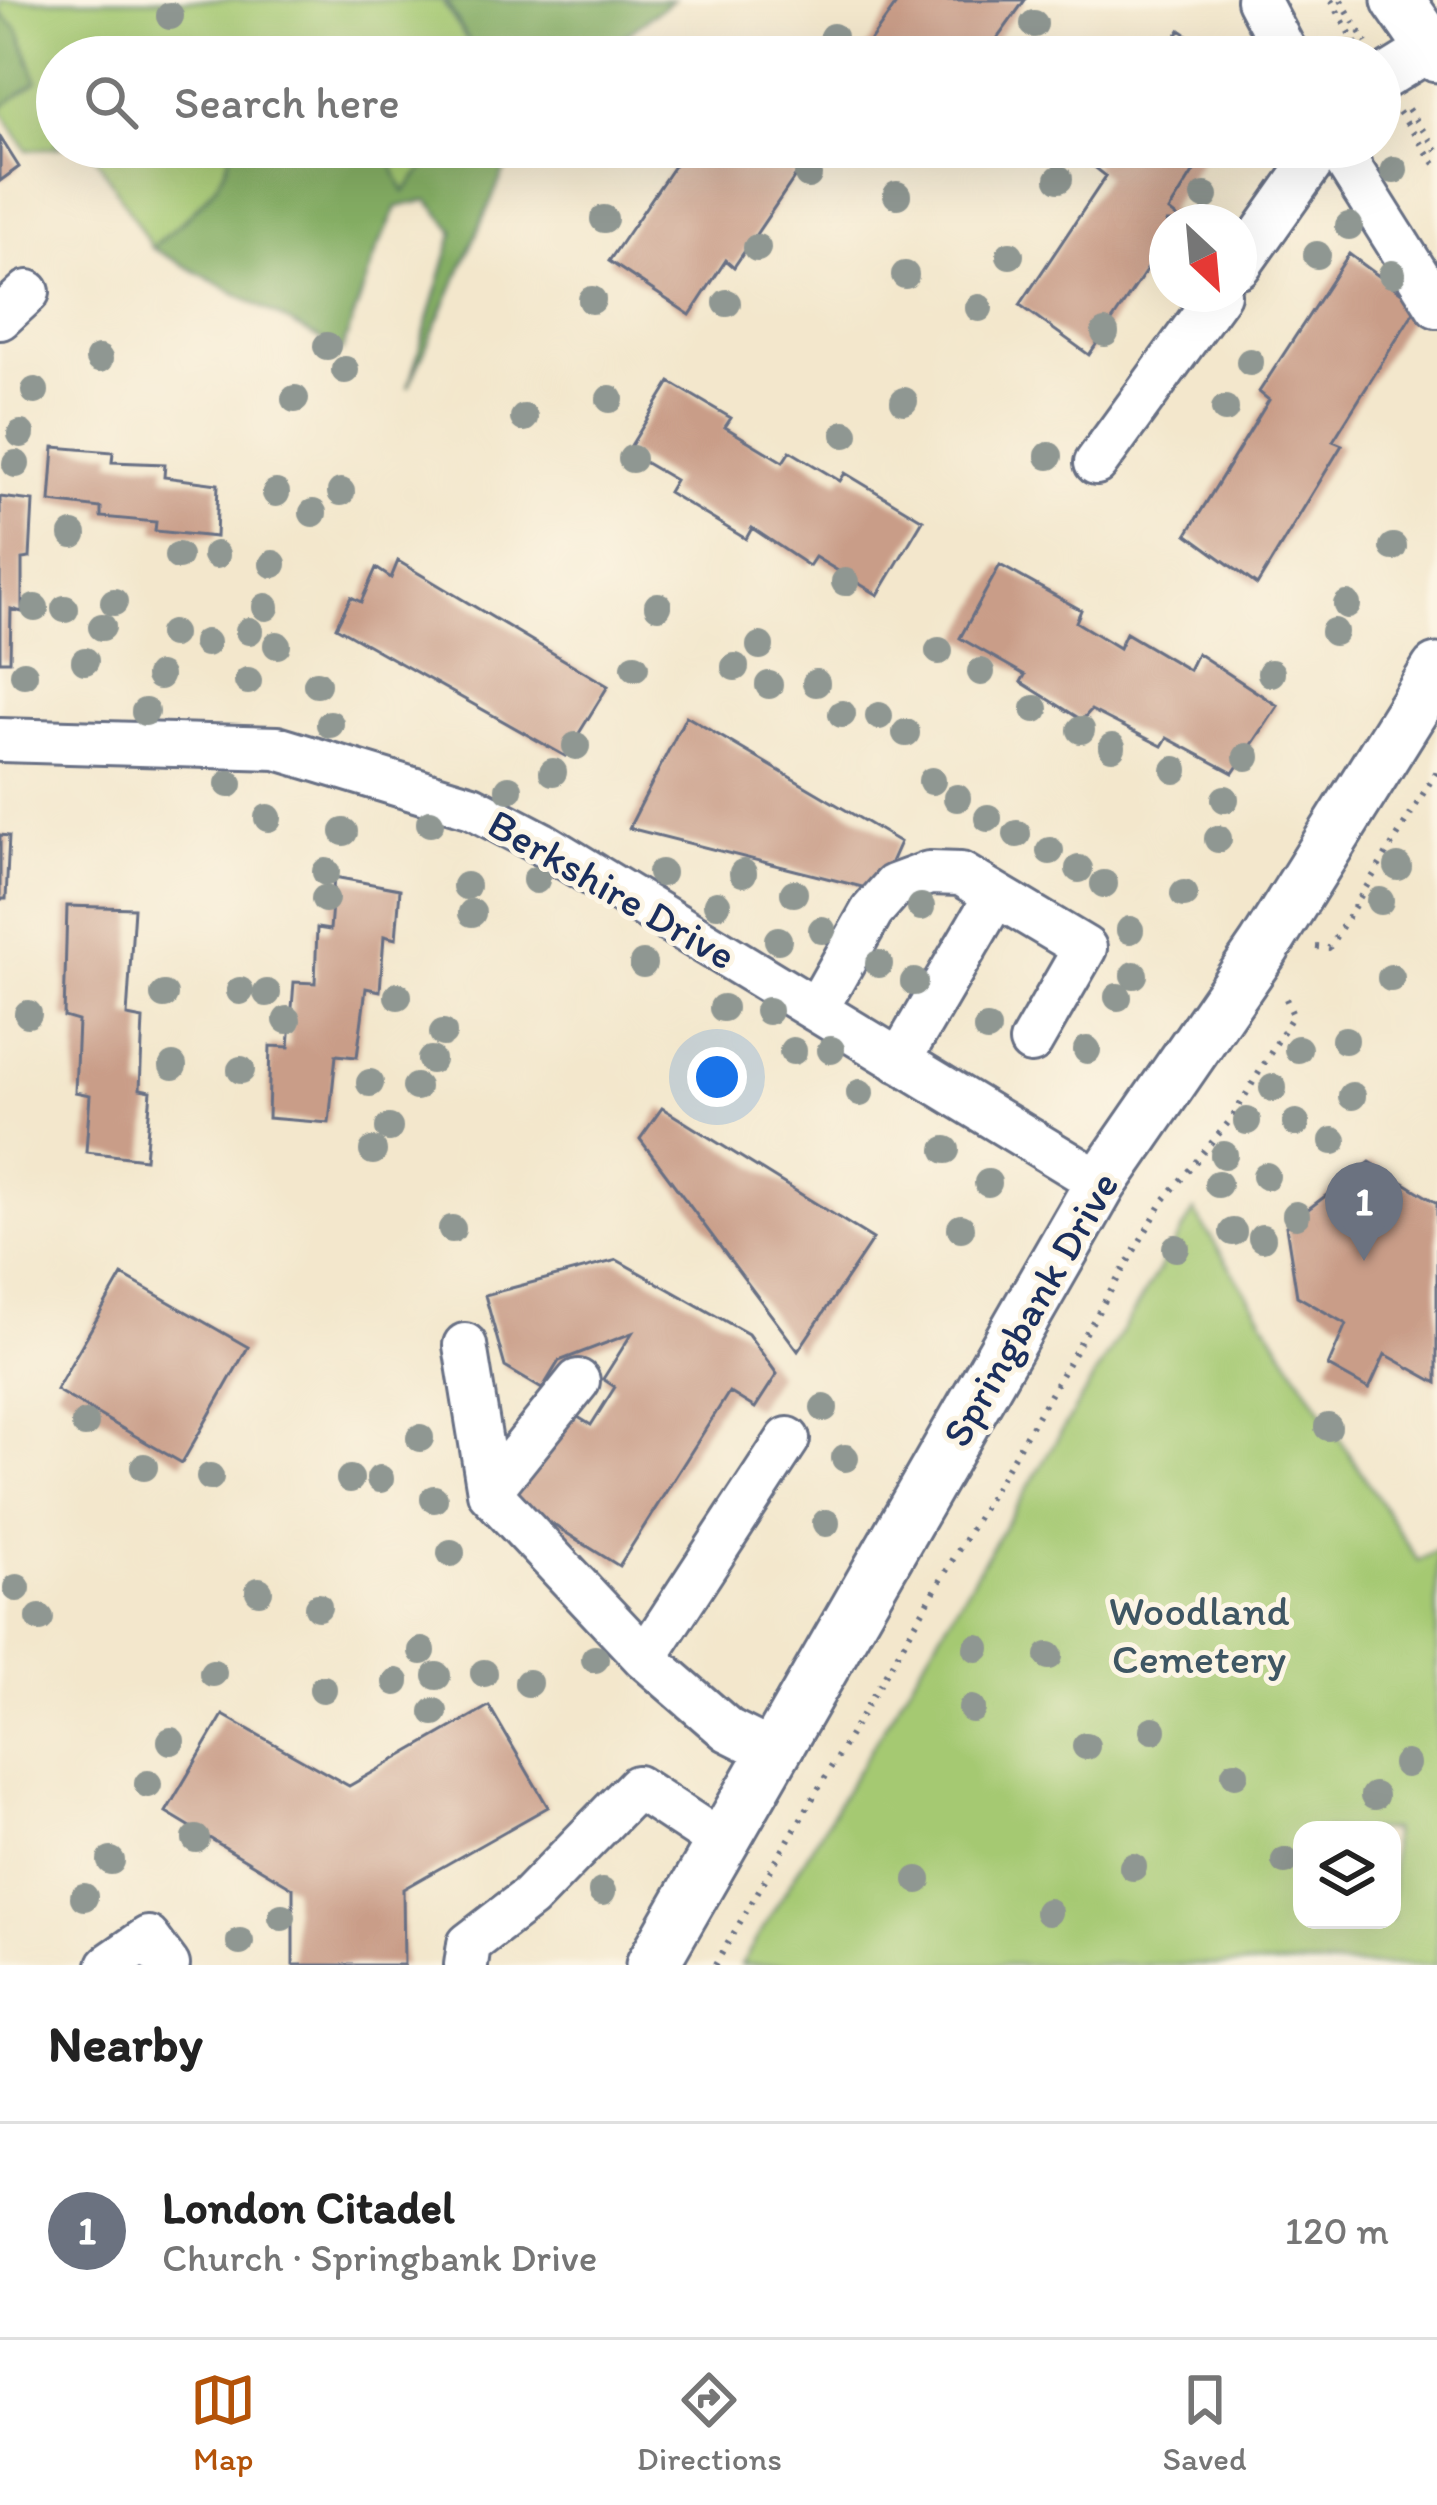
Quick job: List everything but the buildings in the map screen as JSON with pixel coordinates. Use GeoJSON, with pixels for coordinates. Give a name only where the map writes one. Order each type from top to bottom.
{"type":"FeatureCollection","features":[{"type":"Feature","properties":{"kind":"main road"},"geometry":{"type":"LineString","coordinates":[[1399,0],[1434,52]]}},
{"type":"Feature","properties":{"kind":"main road","name":"Springbank Drive"},"geometry":{"type":"LineString","coordinates":[[652,1965],[1101,1184],[1264,947],[1437,670]]}},
{"type":"Feature","properties":{"kind":"street"},"geometry":{"type":"LineString","coordinates":[[1258,0],[1277,36]]}},
{"type":"Feature","properties":{"kind":"street"},"geometry":{"type":"LineString","coordinates":[[1401,78],[1434,52]]}},
{"type":"Feature","properties":{"kind":"street"},"geometry":{"type":"LineString","coordinates":[[1257,241],[1308,168]]}},
{"type":"Feature","properties":{"kind":"street"},"geometry":{"type":"LineString","coordinates":[[1350,168],[1437,306]]}},
{"type":"Feature","properties":{"kind":"street"},"geometry":{"type":"LineString","coordinates":[[1096,463],[1206,312]]}},
{"type":"Feature","properties":{"kind":"street","name":"Berkshire Drive"},"geometry":{"type":"LineString","coordinates":[[0,740],[277,748],[472,808],[541,843],[1101,1184]]}},
{"type":"Feature","properties":{"kind":"street"},"geometry":{"type":"LineString","coordinates":[[816,1010],[872,911],[894,886],[929,873],[961,874],[1085,948],[1031,1042]]}},
{"type":"Feature","properties":{"kind":"street"},"geometry":{"type":"LineString","coordinates":[[899,1061],[996,895]]}},
{"type":"Feature","properties":{"kind":"street"},"geometry":{"type":"LineString","coordinates":[[465,1345],[490,1492],[645,1658],[728,1730],[774,1753]]}},
{"type":"Feature","properties":{"kind":"street"},"geometry":{"type":"LineString","coordinates":[[490,1492],[578,1381]]}},
{"type":"Feature","properties":{"kind":"street"},"geometry":{"type":"LineString","coordinates":[[645,1658],[788,1439]]}},
{"type":"Feature","properties":{"kind":"street"},"geometry":{"type":"LineString","coordinates":[[466,1965],[469,1944],[529,1898],[637,1787],[722,1843]]}},
{"type":"Feature","properties":{"kind":"street"},"geometry":{"type":"LineString","coordinates":[[109,1965],[148,1938],[168,1965]]}},
{"type":"Feature","properties":{"kind":"path"},"geometry":{"type":"LineString","coordinates":[[1331,0],[1352,36]]}},
{"type":"Feature","properties":{"kind":"path"},"geometry":{"type":"LineString","coordinates":[[1341,0],[1361,36]]}},
{"type":"Feature","properties":{"kind":"path"},"geometry":{"type":"LineString","coordinates":[[1401,112],[1437,166]]}},
{"type":"Feature","properties":{"kind":"path"},"geometry":{"type":"LineString","coordinates":[[715,1965],[1164,1200],[1232,1118],[1293,1015],[1264,947],[1329,948],[1437,771]]}},
{"type":"Feature","properties":{"kind":"green space"},"geometry":{"type":"Polygon","coordinates":[[[0,0],[441,0],[464,36],[36,36],[36,80],[18,29],[0,13],[0,0]]]}},
{"type":"Feature","properties":{"kind":"green space"},"geometry":{"type":"Polygon","coordinates":[[[445,0],[673,0],[624,36],[466,36],[445,0]]]}},
{"type":"Feature","properties":{"kind":"green space"},"geometry":{"type":"Polygon","coordinates":[[[0,13],[18,29],[36,82],[0,109],[0,13]]]}},
{"type":"Feature","properties":{"kind":"green space"},"geometry":{"type":"Polygon","coordinates":[[[36,80],[36,149],[27,150],[0,109],[36,80]]]}},
{"type":"Feature","properties":{"kind":"green space"},"geometry":{"type":"Polygon","coordinates":[[[103,168],[225,168],[212,190],[152,248],[103,168]]]}},
{"type":"Feature","properties":{"kind":"green space"},"geometry":{"type":"Polygon","coordinates":[[[225,168],[394,168],[404,192],[424,168],[506,168],[408,388],[454,231],[428,200],[397,207],[342,351],[152,248],[225,168]]]}},
{"type":"Feature","properties":{"kind":"green space"},"geometry":{"type":"Polygon","coordinates":[[[394,168],[425,168],[404,193],[394,168]]]}},
{"type":"Feature","properties":{"kind":"green space","name":"Woodland Cemetery"},"geometry":{"type":"Polygon","coordinates":[[[1194,1211],[1418,1561],[1437,1550],[1437,1965],[741,1965],[1194,1211]]]}},
{"type":"Feature","properties":{"kind":"place","name":"London Citadel"},"geometry":{"type":"Point","coordinates":[1364,1261]}}]}
